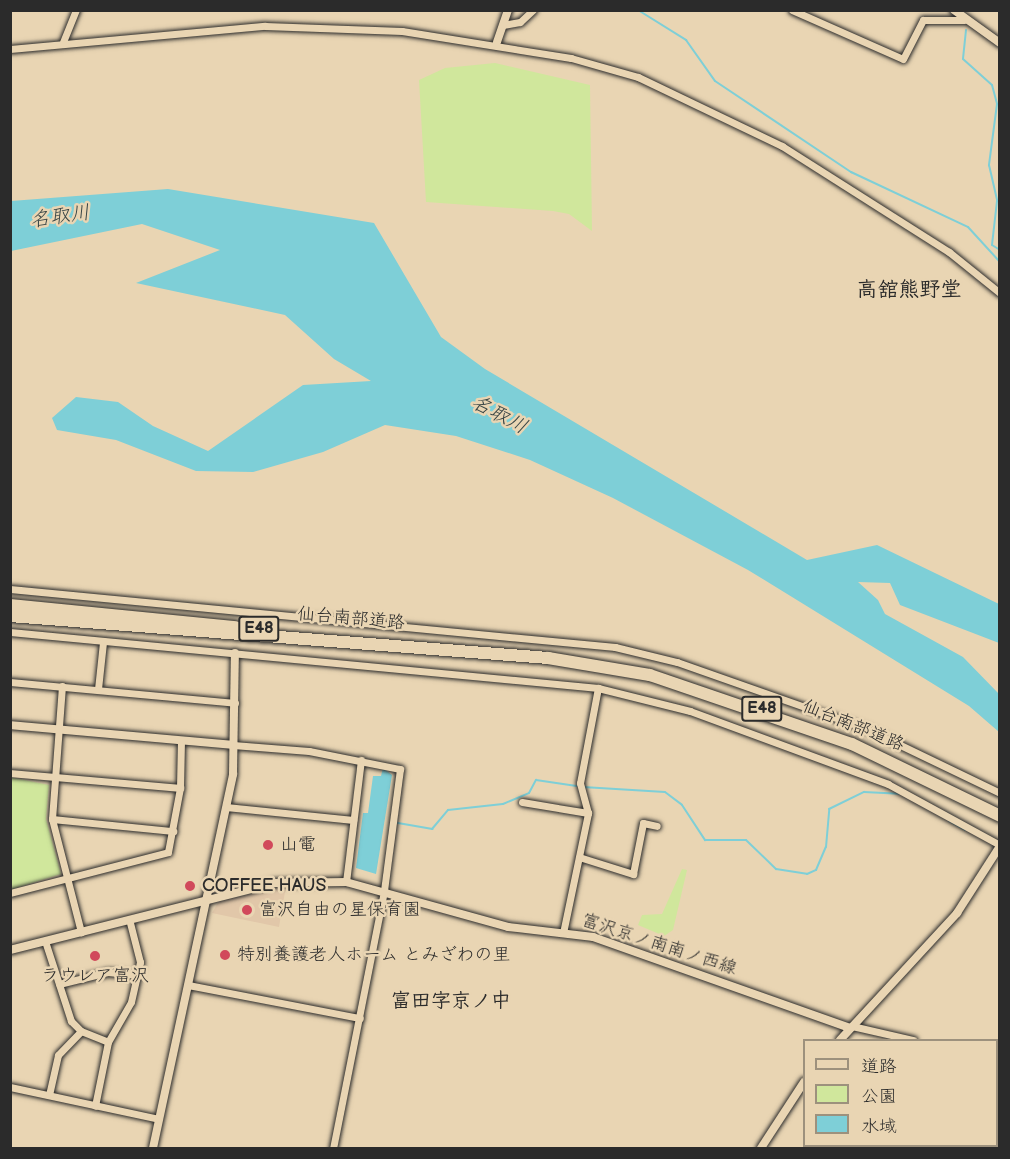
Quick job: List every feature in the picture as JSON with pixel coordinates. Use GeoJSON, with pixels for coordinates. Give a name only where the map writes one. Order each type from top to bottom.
{"type":"FeatureCollection","features":[{"type":"Feature","properties":{"kind":"highway","name":"仙台南部道路"},"geometry":{"type":"LineString","coordinates":[[10,605],[590,663],[702,688],[888,759],[999,816]]}},
{"type":"Feature","properties":{"kind":"highway","name":"仙台南部道路"},"geometry":{"type":"LineString","coordinates":[[10,616],[508,654]]}},
{"type":"Feature","properties":{"kind":"street"},"geometry":{"type":"LineString","coordinates":[[63,42],[76,10]]}},
{"type":"Feature","properties":{"kind":"street"},"geometry":{"type":"LineString","coordinates":[[497,42],[508,10]]}},
{"type":"Feature","properties":{"kind":"street"},"geometry":{"type":"LineString","coordinates":[[503,25],[520,22],[532,10]]}},
{"type":"Feature","properties":{"kind":"street"},"geometry":{"type":"LineString","coordinates":[[792,10],[903,59],[923,20],[964,20]]}},
{"type":"Feature","properties":{"kind":"street"},"geometry":{"type":"LineString","coordinates":[[954,10],[964,20],[999,43]]}},
{"type":"Feature","properties":{"kind":"street"},"geometry":{"type":"LineString","coordinates":[[10,49],[63,42],[265,26],[402,31],[497,42],[638,77],[717,111],[874,202],[998,291]]}},
{"type":"Feature","properties":{"kind":"street"},"geometry":{"type":"LineString","coordinates":[[10,589],[615,647],[677,662],[867,729],[999,793]]}},
{"type":"Feature","properties":{"kind":"street"},"geometry":{"type":"LineString","coordinates":[[10,632],[598,688],[690,711],[888,784],[999,845],[957,913],[851,1027],[844,1039]]}},
{"type":"Feature","properties":{"kind":"street"},"geometry":{"type":"LineString","coordinates":[[98,689],[103,642]]}},
{"type":"Feature","properties":{"kind":"street"},"geometry":{"type":"LineString","coordinates":[[153,1149],[226,807],[233,745],[235,653]]}},
{"type":"Feature","properties":{"kind":"street"},"geometry":{"type":"LineString","coordinates":[[10,682],[235,703]]}},
{"type":"Feature","properties":{"kind":"street"},"geometry":{"type":"LineString","coordinates":[[62,686],[52,819],[81,932]]}},
{"type":"Feature","properties":{"kind":"street"},"geometry":{"type":"LineString","coordinates":[[563,933],[588,813],[579,793],[582,755],[598,688]]}},
{"type":"Feature","properties":{"kind":"street"},"geometry":{"type":"LineString","coordinates":[[10,725],[233,745],[361,760],[400,769],[384,891],[333,1149]]}},
{"type":"Feature","properties":{"kind":"street"},"geometry":{"type":"LineString","coordinates":[[10,893],[168,852],[180,788],[181,740]]}},
{"type":"Feature","properties":{"kind":"street"},"geometry":{"type":"LineString","coordinates":[[346,882],[361,760]]}},
{"type":"Feature","properties":{"kind":"street"},"geometry":{"type":"LineString","coordinates":[[10,773],[180,788]]}},
{"type":"Feature","properties":{"kind":"street"},"geometry":{"type":"LineString","coordinates":[[522,802],[588,813]]}},
{"type":"Feature","properties":{"kind":"street"},"geometry":{"type":"LineString","coordinates":[[226,807],[353,820]]}},
{"type":"Feature","properties":{"kind":"street"},"geometry":{"type":"LineString","coordinates":[[52,819],[173,831]]}},
{"type":"Feature","properties":{"kind":"street"},"geometry":{"type":"LineString","coordinates":[[579,857],[633,874],[643,823],[657,826]]}},
{"type":"Feature","properties":{"kind":"street","name":"富沢京ノ南南ノ西線"},"geometry":{"type":"LineString","coordinates":[[10,950],[275,882],[346,882],[508,927],[563,933],[639,952],[851,1027]]}},
{"type":"Feature","properties":{"kind":"street"},"geometry":{"type":"LineString","coordinates":[[95,1106],[108,1042],[132,1002],[140,962],[129,919]]}},
{"type":"Feature","properties":{"kind":"street"},"geometry":{"type":"LineString","coordinates":[[45,941],[71,1021],[81,1031],[108,1042]]}},
{"type":"Feature","properties":{"kind":"street"},"geometry":{"type":"LineString","coordinates":[[59,984],[108,972],[137,975]]}},
{"type":"Feature","properties":{"kind":"street"},"geometry":{"type":"LineString","coordinates":[[188,985],[360,1018]]}},
{"type":"Feature","properties":{"kind":"street"},"geometry":{"type":"LineString","coordinates":[[851,1027],[904,1039]]}},
{"type":"Feature","properties":{"kind":"street"},"geometry":{"type":"LineString","coordinates":[[49,1095],[58,1054],[81,1031]]}},
{"type":"Feature","properties":{"kind":"street"},"geometry":{"type":"LineString","coordinates":[[761,1149],[803,1084]]}},
{"type":"Feature","properties":{"kind":"street"},"geometry":{"type":"LineString","coordinates":[[10,1088],[159,1119]]}},
{"type":"Feature","properties":{"kind":"shaded area","name":"富沢自由の星保育園"},"geometry":{"type":"Polygon","coordinates":[[[286,886],[279,927],[212,913],[219,901],[286,886]]]}},
{"type":"Feature","properties":{"kind":"green space"},"geometry":{"type":"Polygon","coordinates":[[[495,63],[590,85],[592,231],[569,214],[553,211],[426,202],[419,80],[445,68],[495,63]]]}},
{"type":"Feature","properties":{"kind":"green space"},"geometry":{"type":"Polygon","coordinates":[[[10,777],[49,785],[46,819],[61,874],[10,890],[10,777]]]}},
{"type":"Feature","properties":{"kind":"green space"},"geometry":{"type":"Polygon","coordinates":[[[682,869],[687,870],[673,930],[664,936],[638,925],[642,915],[662,914],[682,869]]]}},
{"type":"Feature","properties":{"kind":"water","name":"名取川"},"geometry":{"type":"Polygon","coordinates":[[[168,189],[374,223],[441,337],[485,369],[807,560],[877,545],[999,604],[999,643],[900,605],[890,583],[858,582],[878,600],[885,614],[963,657],[999,694],[999,732],[969,706],[748,570],[613,498],[530,460],[456,436],[385,425],[323,452],[253,472],[196,471],[116,440],[57,430],[52,418],[76,397],[118,402],[153,426],[208,451],[303,385],[371,381],[334,359],[285,315],[136,283],[220,250],[142,224],[11,251],[11,201],[168,189]]]}},
{"type":"Feature","properties":{"kind":"water"},"geometry":{"type":"Polygon","coordinates":[[[383,768],[392,775],[376,874],[356,868],[363,813],[368,813],[373,776],[381,776],[383,768]]]}},
{"type":"Feature","properties":{"kind":"waterway"},"geometry":{"type":"LineString","coordinates":[[638,10],[686,40],[715,81],[851,172],[968,227],[1000,262]]}},
{"type":"Feature","properties":{"kind":"waterway"},"geometry":{"type":"LineString","coordinates":[[966,30],[963,59],[992,85],[997,104],[989,165],[997,201],[992,245],[1000,250]]}},
{"type":"Feature","properties":{"kind":"waterway"},"geometry":{"type":"LineString","coordinates":[[398,823],[432,829],[448,810],[503,804],[529,793],[536,780],[577,786]]}},
{"type":"Feature","properties":{"kind":"waterway"},"geometry":{"type":"LineString","coordinates":[[583,787],[665,792],[682,805],[705,840],[746,840],[776,869],[807,874],[816,870],[826,847],[829,809],[864,792],[899,794]]}},
{"type":"Feature","properties":{"kind":"waterway"},"geometry":{"type":"LineString","coordinates":[[949,821],[965,830]]}},
{"type":"Feature","properties":{"kind":"place","name":"山電"},"geometry":{"type":"Point","coordinates":[268,845]}},
{"type":"Feature","properties":{"kind":"place","name":"COFFEE HAUS"},"geometry":{"type":"Point","coordinates":[190,886]}},
{"type":"Feature","properties":{"kind":"place","name":"富沢自由の星保育園"},"geometry":{"type":"Point","coordinates":[247,910]}},
{"type":"Feature","properties":{"kind":"place","name":"特別養護老人ホーム とみざわの里"},"geometry":{"type":"Point","coordinates":[225,955]}},
{"type":"Feature","properties":{"kind":"place","name":"ラウレア富沢"},"geometry":{"type":"Point","coordinates":[95,956]}},
{"type":"Feature","properties":{"kind":"district","name":"高舘熊野堂"},"geometry":{"type":"Point","coordinates":[909,290]}},
{"type":"Feature","properties":{"kind":"district","name":"富田字京ノ中"},"geometry":{"type":"Point","coordinates":[451,1001]}}]}
